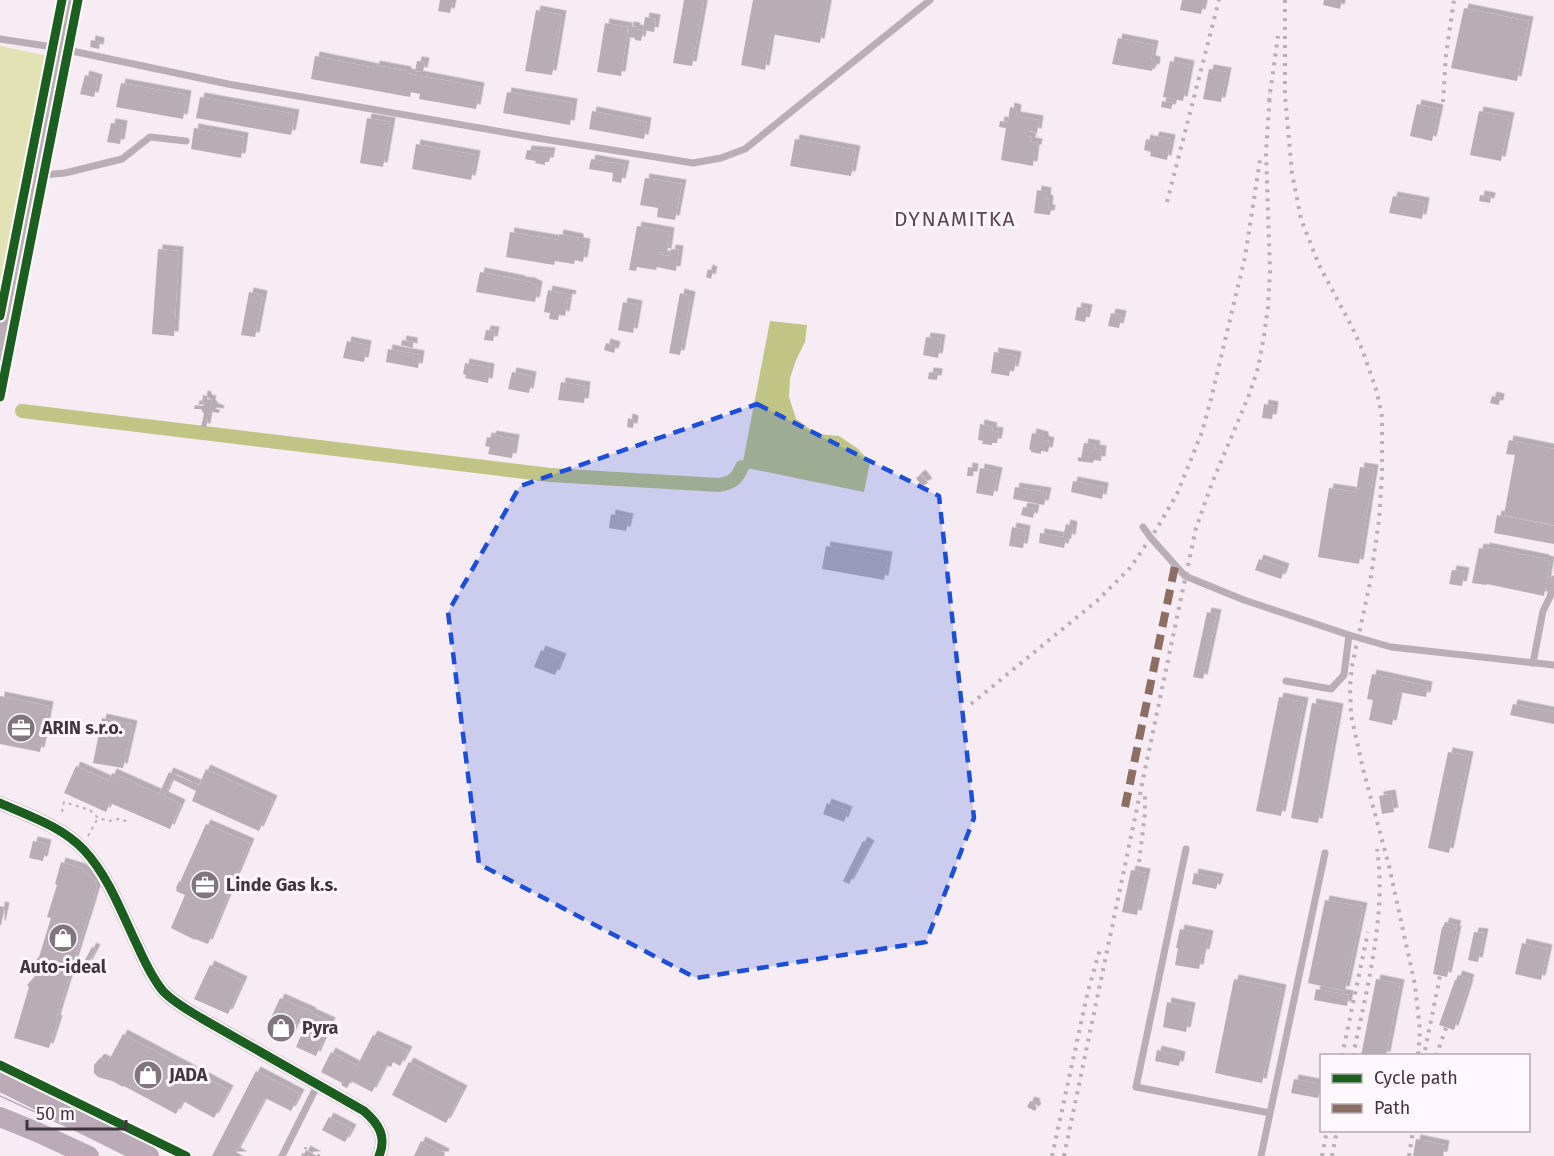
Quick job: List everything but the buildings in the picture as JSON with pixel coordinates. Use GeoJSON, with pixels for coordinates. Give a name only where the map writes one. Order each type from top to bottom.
{"type":"FeatureCollection","features":[{"type":"Feature","properties":{"kind":"main road"},"geometry":{"type":"LineString","coordinates":[[0,1081],[149,1156]]}},
{"type":"Feature","properties":{"kind":"main road"},"geometry":{"type":"LineString","coordinates":[[0,1117],[89,1156]]}},
{"type":"Feature","properties":{"kind":"street"},"geometry":{"type":"LineString","coordinates":[[0,359],[70,0]]}},
{"type":"Feature","properties":{"kind":"street"},"geometry":{"type":"LineString","coordinates":[[0,802],[57,828],[83,850],[96,865],[147,966],[164,993],[201,1018],[364,1111],[375,1121],[381,1131],[383,1139],[379,1156]]}},
{"type":"Feature","properties":{"kind":"lane"},"geometry":{"type":"LineString","coordinates":[[0,39],[61,49],[228,84],[693,163],[722,158],[745,149],[930,0]]}},
{"type":"Feature","properties":{"kind":"lane"},"geometry":{"type":"LineString","coordinates":[[36,173],[59,174],[122,159],[150,137],[186,141]]}},
{"type":"Feature","properties":{"kind":"lane"},"geometry":{"type":"LineString","coordinates":[[1143,527],[1185,576],[1244,600],[1391,647],[1554,665]]}},
{"type":"Feature","properties":{"kind":"lane"},"geometry":{"type":"LineString","coordinates":[[1533,663],[1543,611],[1550,597],[1554,579]]}},
{"type":"Feature","properties":{"kind":"lane"},"geometry":{"type":"LineString","coordinates":[[1286,681],[1331,689],[1344,675],[1349,635]]}},
{"type":"Feature","properties":{"kind":"lane"},"geometry":{"type":"LineString","coordinates":[[1186,849],[1136,1087],[1270,1113]]}},
{"type":"Feature","properties":{"kind":"lane"},"geometry":{"type":"LineString","coordinates":[[1261,1156],[1325,853]]}},
{"type":"Feature","properties":{"kind":"lane"},"geometry":{"type":"LineString","coordinates":[[282,1156],[315,1082]]}},
{"type":"Feature","properties":{"kind":"path"},"geometry":{"type":"LineString","coordinates":[[62,812],[64,802],[90,810],[98,818],[108,821],[127,819]]}},
{"type":"Feature","properties":{"kind":"path"},"geometry":{"type":"LineString","coordinates":[[88,836],[98,818]]}},
{"type":"Feature","properties":{"kind":"path"},"geometry":{"type":"LineString","coordinates":[[302,1156],[305,1149],[320,1156]]}},
{"type":"Feature","properties":{"kind":"highlighted area"},"geometry":{"type":"Polygon","coordinates":[[[757,404],[939,496],[974,818],[926,942],[696,978],[479,864],[448,612],[520,486],[757,404]]]}},
{"type":"Feature","properties":{"kind":"shaded area"},"geometry":{"type":"Polygon","coordinates":[[[0,46],[49,56],[0,301],[0,46]]]}},
{"type":"Feature","properties":{"kind":"shaded area"},"geometry":{"type":"Polygon","coordinates":[[[770,321],[807,325],[805,342],[790,378],[789,397],[796,419],[817,434],[839,436],[857,448],[870,462],[864,492],[742,467],[770,321]]]}},
{"type":"Feature","properties":{"kind":"waterway"},"geometry":{"type":"LineString","coordinates":[[22,411],[550,475],[719,485],[733,480],[742,467]]}},
{"type":"Feature","properties":{"kind":"tram line"},"geometry":{"type":"LineString","coordinates":[[0,1096],[127,1156]]}},
{"type":"Feature","properties":{"kind":"railway"},"geometry":{"type":"LineString","coordinates":[[1167,202],[1219,0]]}},
{"type":"Feature","properties":{"kind":"railway"},"geometry":{"type":"LineString","coordinates":[[1285,0],[1285,96],[1292,173],[1301,219],[1319,265],[1362,349],[1377,392],[1382,417],[1379,520],[1370,583],[1352,666],[1351,715],[1389,866],[1415,985],[1420,1030],[1418,1054]]}},
{"type":"Feature","properties":{"kind":"railway"},"geometry":{"type":"LineString","coordinates":[[1443,102],[1446,54],[1454,0]]}},
{"type":"Feature","properties":{"kind":"railway"},"geometry":{"type":"LineString","coordinates":[[1269,101],[1278,36]]}},
{"type":"Feature","properties":{"kind":"railway"},"geometry":{"type":"LineString","coordinates":[[1064,1156],[1196,528],[1258,368],[1268,307],[1270,271],[1266,152],[1270,93]]}},
{"type":"Feature","properties":{"kind":"railway"},"geometry":{"type":"LineString","coordinates":[[971,704],[1098,600],[1130,568],[1177,494],[1202,432],[1211,399],[1245,257],[1260,160]]}},
{"type":"Feature","properties":{"kind":"railway"},"geometry":{"type":"LineString","coordinates":[[1138,871],[1145,796]]}},
{"type":"Feature","properties":{"kind":"railway"},"geometry":{"type":"LineString","coordinates":[[1353,1054],[1374,953],[1379,900],[1377,849]]}},
{"type":"Feature","properties":{"kind":"railway"},"geometry":{"type":"LineString","coordinates":[[1342,1054],[1368,932]]}},
{"type":"Feature","properties":{"kind":"railway"},"geometry":{"type":"LineString","coordinates":[[1052,1156],[1088,991],[1100,949]]}},
{"type":"Feature","properties":{"kind":"railway"},"geometry":{"type":"LineString","coordinates":[[1425,1050],[1440,976]]}},
{"type":"Feature","properties":{"kind":"railway"},"geometry":{"type":"LineString","coordinates":[[1437,1054],[1446,1028]]}},
{"type":"Feature","properties":{"kind":"railway"},"geometry":{"type":"LineString","coordinates":[[1322,1156],[1327,1132]]}},
{"type":"Feature","properties":{"kind":"railway"},"geometry":{"type":"LineString","coordinates":[[1332,1156],[1337,1132]]}},
{"type":"Feature","properties":{"kind":"railway"},"geometry":{"type":"LineString","coordinates":[[1409,1156],[1413,1132]]}},
{"type":"Feature","properties":{"kind":"marked path"},"geometry":{"type":"LineString","coordinates":[[1125,807],[1175,566]]}},
{"type":"Feature","properties":{"kind":"cycle path"},"geometry":{"type":"LineString","coordinates":[[0,316],[62,0]]}},
{"type":"Feature","properties":{"kind":"cycle path"},"geometry":{"type":"LineString","coordinates":[[0,397],[78,0]]}},
{"type":"Feature","properties":{"kind":"cycle path"},"geometry":{"type":"LineString","coordinates":[[0,803],[55,828],[84,850],[108,884],[149,970],[167,995],[201,1018],[364,1111],[380,1131],[382,1143],[379,1156]]}},
{"type":"Feature","properties":{"kind":"cycle path"},"geometry":{"type":"LineString","coordinates":[[0,1065],[186,1156]]}},
{"type":"Feature","properties":{"kind":"place","name":"ARIN s.r.o."},"geometry":{"type":"Point","coordinates":[21,728]}},
{"type":"Feature","properties":{"kind":"place","name":"Linde Gas k.s."},"geometry":{"type":"Point","coordinates":[205,885]}},
{"type":"Feature","properties":{"kind":"place","name":"Auto-ideal"},"geometry":{"type":"Point","coordinates":[63,938]}},
{"type":"Feature","properties":{"kind":"place","name":"Pyra"},"geometry":{"type":"Point","coordinates":[281,1028]}},
{"type":"Feature","properties":{"kind":"place","name":"JADA"},"geometry":{"type":"Point","coordinates":[148,1075]}},
{"type":"Feature","properties":{"kind":"district","name":"DYNAMITKA"},"geometry":{"type":"Point","coordinates":[955,219]}}]}
